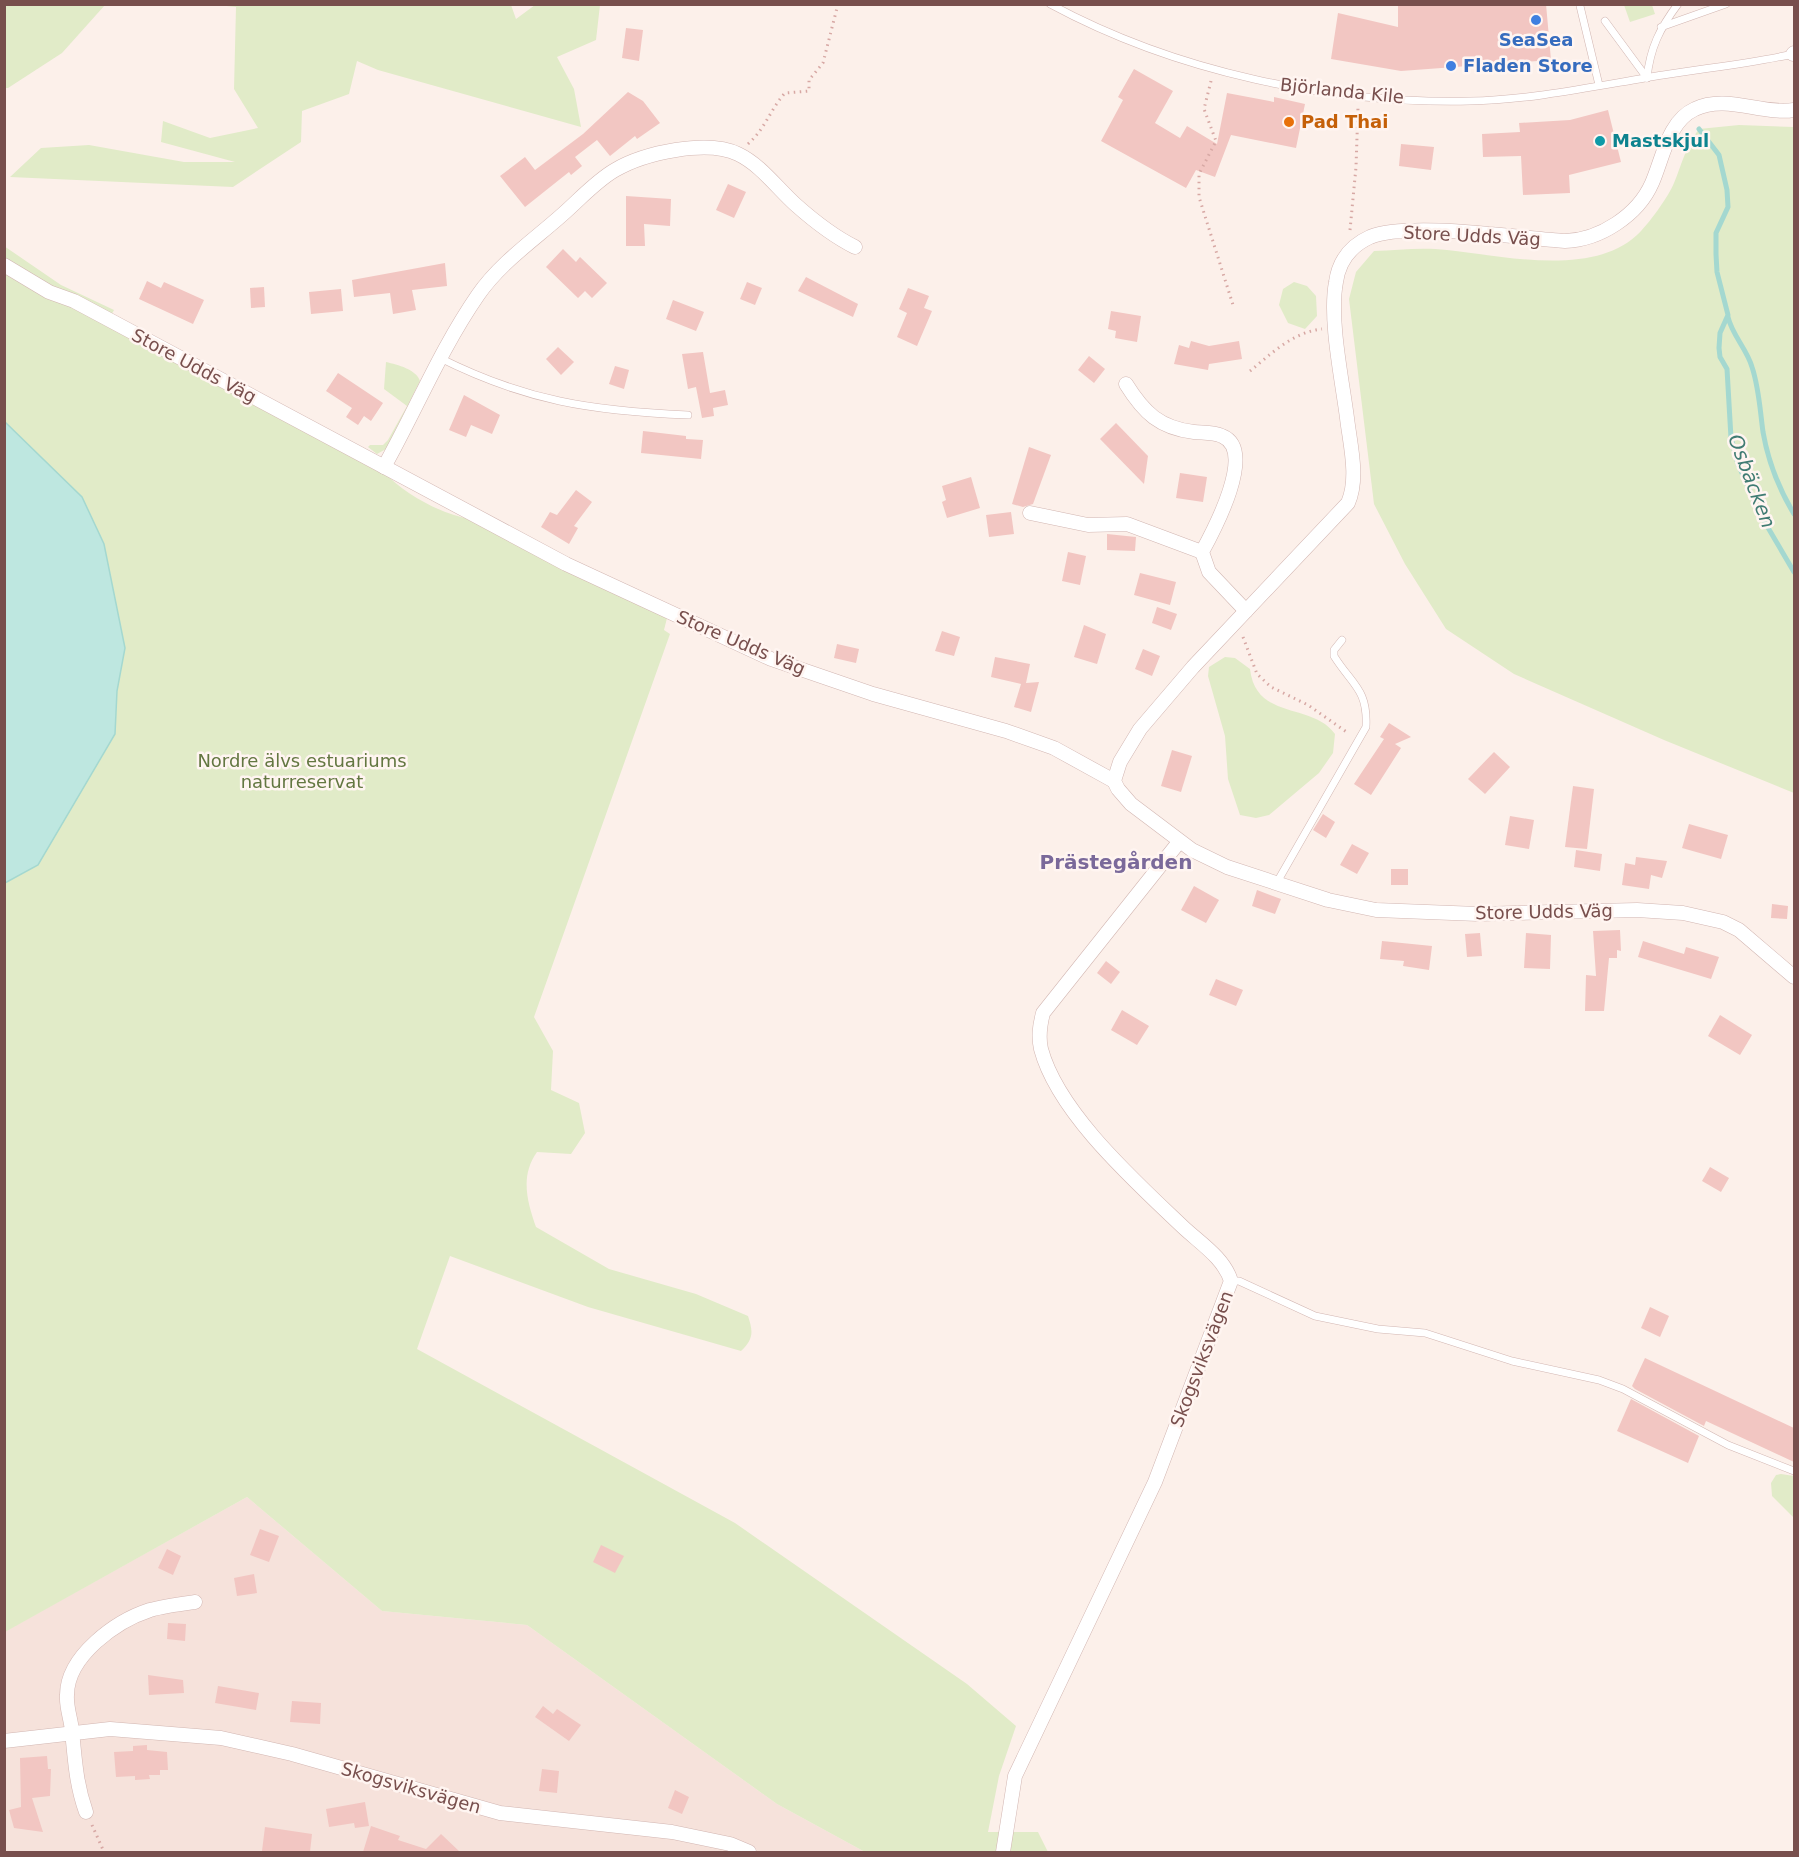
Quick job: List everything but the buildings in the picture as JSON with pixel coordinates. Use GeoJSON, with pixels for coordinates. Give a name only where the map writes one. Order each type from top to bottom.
{"type":"FeatureCollection","features":[{"type":"Feature","properties":{"kind":"street","name":"Store Udds Väg"},"geometry":{"type":"LineString","coordinates":[[1114,781],[1120,762],[1140,729],[1246,611],[1338,517],[1351,497],[1352,459],[1334,299],[1340,265],[1353,247],[1371,237],[1385,233],[1417,230],[1565,241],[1586,238],[1612,226],[1647,194],[1673,131],[1688,112],[1697,108],[1721,105],[1794,110]]}},
{"type":"Feature","properties":{"kind":"street"},"geometry":{"type":"LineString","coordinates":[[384,467],[438,357],[478,294],[494,275],[613,171],[634,160],[678,150],[713,146],[738,153],[768,176],[817,223],[855,247]]}},
{"type":"Feature","properties":{"kind":"street","name":"Store Udds Väg"},"geometry":{"type":"LineString","coordinates":[[4,265],[26,280],[74,301],[566,564],[771,659],[873,694],[1006,731],[1075,757],[1114,781],[1131,804],[1179,842],[1227,867],[1328,900],[1376,910],[1478,914],[1637,910],[1683,913],[1723,922],[1739,930],[1794,977]]}},
{"type":"Feature","properties":{"kind":"street"},"geometry":{"type":"LineString","coordinates":[[1126,384],[1138,404],[1152,419],[1170,428],[1221,435],[1233,446],[1237,467],[1215,527],[1202,552],[1209,572],[1246,611]]}},
{"type":"Feature","properties":{"kind":"street"},"geometry":{"type":"LineString","coordinates":[[1030,513],[1088,525],[1127,524],[1202,552]]}},
{"type":"Feature","properties":{"kind":"street","name":"Skogsviksvägen"},"geometry":{"type":"LineString","coordinates":[[1003,1852],[1015,1776],[1155,1482],[1232,1281],[1222,1263],[1139,1185],[1090,1131],[1068,1102],[1041,1048],[1039,1030],[1043,1013],[1179,842]]}},
{"type":"Feature","properties":{"kind":"street"},"geometry":{"type":"LineString","coordinates":[[86,1812],[76,1780],[66,1694],[71,1677],[80,1660],[98,1640],[127,1621],[150,1610],[195,1602]]}},
{"type":"Feature","properties":{"kind":"street","name":"Skogsviksvägen"},"geometry":{"type":"LineString","coordinates":[[4,1741],[57,1737],[72,1732],[110,1729],[221,1738],[292,1754],[500,1813],[672,1832],[730,1844],[749,1852]]}},
{"type":"Feature","properties":{"kind":"lane","name":"Björlanda Kile"},"geometry":{"type":"LineString","coordinates":[[1050,4],[1145,47],[1214,68],[1264,82],[1359,95],[1471,101],[1741,65],[1793,53]]}},
{"type":"Feature","properties":{"kind":"lane"},"geometry":{"type":"LineString","coordinates":[[1647,78],[1650,55],[1661,27],[1678,4]]}},
{"type":"Feature","properties":{"kind":"lane"},"geometry":{"type":"LineString","coordinates":[[1661,27],[1726,4]]}},
{"type":"Feature","properties":{"kind":"lane"},"geometry":{"type":"LineString","coordinates":[[1580,6],[1599,85]]}},
{"type":"Feature","properties":{"kind":"lane"},"geometry":{"type":"LineString","coordinates":[[1605,21],[1647,78]]}},
{"type":"Feature","properties":{"kind":"lane"},"geometry":{"type":"LineString","coordinates":[[438,357],[528,395],[618,412],[688,415]]}},
{"type":"Feature","properties":{"kind":"lane"},"geometry":{"type":"LineString","coordinates":[[1276,884],[1366,727],[1367,706],[1358,687],[1334,656],[1334,650],[1342,640]]}},
{"type":"Feature","properties":{"kind":"lane"},"geometry":{"type":"LineString","coordinates":[[1232,1281],[1239,1281],[1315,1316],[1377,1329],[1425,1333],[1512,1361],[1599,1380],[1623,1389],[1728,1445],[1794,1471]]}},
{"type":"Feature","properties":{"kind":"path"},"geometry":{"type":"LineString","coordinates":[[738,153],[762,132],[772,107],[785,93],[810,91],[809,80],[824,63],[838,4]]}},
{"type":"Feature","properties":{"kind":"path"},"geometry":{"type":"LineString","coordinates":[[1214,68],[1204,109],[1216,141],[1199,174],[1199,197],[1233,305]]}},
{"type":"Feature","properties":{"kind":"path"},"geometry":{"type":"LineString","coordinates":[[1350,231],[1359,95]]}},
{"type":"Feature","properties":{"kind":"path"},"geometry":{"type":"LineString","coordinates":[[1250,371],[1293,339],[1310,330],[1323,329]]}},
{"type":"Feature","properties":{"kind":"path"},"geometry":{"type":"LineString","coordinates":[[1245,639],[1257,674],[1271,687],[1308,705],[1360,741]]}},
{"type":"Feature","properties":{"kind":"path"},"geometry":{"type":"LineString","coordinates":[[86,1812],[104,1852]]}},
{"type":"Feature","properties":{"kind":"shaded area"},"geometry":{"type":"Polygon","coordinates":[[[247,1497],[382,1611],[527,1625],[777,1804],[865,1852],[5,1852],[4,1632],[247,1497]]]}},
{"type":"Feature","properties":{"kind":"green space"},"geometry":{"type":"Polygon","coordinates":[[[4,5],[105,5],[62,53],[8,88],[4,88],[4,5]]]}},
{"type":"Feature","properties":{"kind":"green space"},"geometry":{"type":"Polygon","coordinates":[[[217,5],[511,5],[516,19],[535,5],[600,5],[596,40],[557,57],[574,89],[581,127],[378,70],[357,61],[349,94],[302,111],[301,142],[233,187],[10,177],[41,148],[89,145],[184,162],[235,162],[161,142],[163,121],[210,138],[258,128],[234,89],[236,7],[217,5]]]}},
{"type":"Feature","properties":{"kind":"green space"},"geometry":{"type":"Polygon","coordinates":[[[1624,5],[1652,5],[1655,14],[1630,22],[1624,5]]]}},
{"type":"Feature","properties":{"kind":"green space"},"geometry":{"type":"Polygon","coordinates":[[[1739,125],[1794,127],[1794,793],[1664,740],[1514,674],[1446,629],[1405,564],[1374,504],[1349,299],[1356,272],[1374,251],[1438,249],[1520,259],[1572,260],[1596,256],[1618,248],[1642,230],[1663,203],[1674,183],[1687,148],[1699,129],[1739,125]]]}},
{"type":"Feature","properties":{"kind":"green space","name":"Nordre älvs estuariums naturreservat"},"geometry":{"type":"Polygon","coordinates":[[[4,246],[61,285],[114,310],[106,325],[384,472],[402,488],[435,508],[470,519],[667,618],[664,630],[670,634],[534,1017],[553,1051],[551,1090],[579,1103],[585,1133],[571,1154],[537,1152],[528,1170],[528,1198],[536,1227],[609,1269],[696,1294],[748,1316],[751,1326],[750,1339],[741,1351],[588,1307],[450,1256],[417,1349],[735,1523],[967,1684],[1016,1726],[999,1776],[988,1832],[1038,1832],[1048,1852],[865,1852],[777,1804],[527,1625],[382,1611],[247,1497],[5,1632],[4,246]]]}},
{"type":"Feature","properties":{"kind":"green space"},"geometry":{"type":"Polygon","coordinates":[[[1294,282],[1307,286],[1316,296],[1317,316],[1305,329],[1288,323],[1279,305],[1283,289],[1294,282]]]}},
{"type":"Feature","properties":{"kind":"green space"},"geometry":{"type":"Polygon","coordinates":[[[386,362],[415,373],[420,381],[386,449],[377,454],[368,447],[383,445],[388,440],[407,406],[384,389],[386,362]]]}},
{"type":"Feature","properties":{"kind":"green space"},"geometry":{"type":"Polygon","coordinates":[[[1225,657],[1235,658],[1250,669],[1254,685],[1263,697],[1273,704],[1313,718],[1325,724],[1335,734],[1333,753],[1319,773],[1269,815],[1256,818],[1240,815],[1228,779],[1225,736],[1208,676],[1209,667],[1225,657]]]}},
{"type":"Feature","properties":{"kind":"green space"},"geometry":{"type":"Polygon","coordinates":[[[1776,1475],[1794,1476],[1794,1518],[1772,1496],[1771,1483],[1776,1475]]]}},
{"type":"Feature","properties":{"kind":"water"},"geometry":{"type":"Polygon","coordinates":[[[4,421],[82,497],[104,544],[125,648],[117,691],[115,734],[38,865],[5,883],[4,421]]]}},
{"type":"Feature","properties":{"kind":"waterway","name":"Osbäcken"},"geometry":{"type":"LineString","coordinates":[[1699,129],[1719,155],[1727,190],[1728,207],[1716,233],[1716,254],[1717,272],[1728,315],[1720,333],[1719,348],[1720,357],[1727,369],[1731,438],[1738,464],[1760,514],[1794,572]]}},
{"type":"Feature","properties":{"kind":"waterway","name":"Osbäcken"},"geometry":{"type":"LineString","coordinates":[[1728,317],[1752,367],[1768,454],[1779,485],[1794,514]]}},
{"type":"Feature","properties":{"kind":"place","name":"SeaSea"},"geometry":{"type":"Point","coordinates":[1536,20]}},
{"type":"Feature","properties":{"kind":"place","name":"Fladen Store"},"geometry":{"type":"Point","coordinates":[1451,66]}},
{"type":"Feature","properties":{"kind":"place","name":"Pad Thai"},"geometry":{"type":"Point","coordinates":[1289,122]}},
{"type":"Feature","properties":{"kind":"place","name":"Mastskjul"},"geometry":{"type":"Point","coordinates":[1600,141]}},
{"type":"Feature","properties":{"kind":"district","name":"Prästegården"},"geometry":{"type":"Point","coordinates":[1116,862]}}]}
